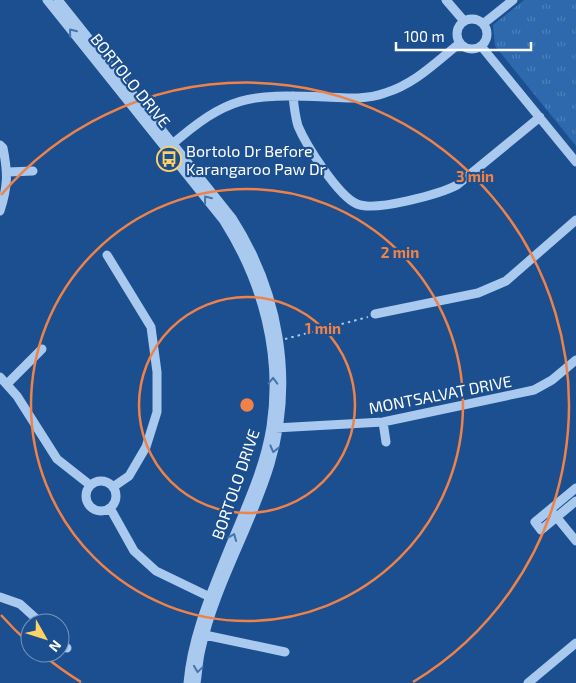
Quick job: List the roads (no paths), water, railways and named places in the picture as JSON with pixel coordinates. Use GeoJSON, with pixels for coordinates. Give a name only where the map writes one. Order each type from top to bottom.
{"type":"FeatureCollection","features":[{"type":"Feature","properties":{"kind":"street","name":"BORTOLO DRIVE"},"geometry":{"type":"LineString","coordinates":[[47,0],[170,146]]}},
{"type":"Feature","properties":{"kind":"street","name":"BORTOLO DRIVE"},"geometry":{"type":"LineString","coordinates":[[58,0],[170,146],[224,221],[243,253],[260,291],[269,329],[273,369],[275,428],[270,465],[213,599],[188,683]]}},
{"type":"Feature","properties":{"kind":"street"},"geometry":{"type":"LineString","coordinates":[[446,0],[464,21]]}},
{"type":"Feature","properties":{"kind":"street"},"geometry":{"type":"LineString","coordinates":[[483,24],[514,0]]}},
{"type":"Feature","properties":{"kind":"street"},"geometry":{"type":"LineString","coordinates":[[460,43],[471,49],[482,46],[486,39],[487,30],[483,24],[476,20],[464,21]]}},
{"type":"Feature","properties":{"kind":"street"},"geometry":{"type":"LineString","coordinates":[[460,43],[458,33],[464,21]]}},
{"type":"Feature","properties":{"kind":"street"},"geometry":{"type":"LineString","coordinates":[[170,146],[204,119],[227,105],[252,97],[358,98],[385,94],[411,83],[460,43]]}},
{"type":"Feature","properties":{"kind":"street"},"geometry":{"type":"LineString","coordinates":[[482,46],[576,162]]}},
{"type":"Feature","properties":{"kind":"street"},"geometry":{"type":"LineString","coordinates":[[293,96],[298,125],[315,154],[346,196],[358,205],[371,207],[443,193],[514,140],[540,117]]}},
{"type":"Feature","properties":{"kind":"street"},"geometry":{"type":"LineString","coordinates":[[0,145],[3,148],[8,172],[7,190],[0,211]]}},
{"type":"Feature","properties":{"kind":"street"},"geometry":{"type":"LineString","coordinates":[[8,172],[33,171]]}},
{"type":"Feature","properties":{"kind":"street"},"geometry":{"type":"LineString","coordinates":[[374,314],[478,293],[494,287],[506,280],[576,220]]}},
{"type":"Feature","properties":{"kind":"street"},"geometry":{"type":"LineString","coordinates":[[107,255],[151,327],[157,372],[157,412],[146,447],[129,476],[113,487]]}},
{"type":"Feature","properties":{"kind":"street"},"geometry":{"type":"LineString","coordinates":[[8,383],[42,348]]}},
{"type":"Feature","properties":{"kind":"street","name":"MONTSALVAT DRIVE"},"geometry":{"type":"LineString","coordinates":[[275,428],[383,422],[534,390],[552,380],[576,360]]}},
{"type":"Feature","properties":{"kind":"street"},"geometry":{"type":"LineString","coordinates":[[0,377],[8,383],[57,459],[90,485]]}},
{"type":"Feature","properties":{"kind":"street"},"geometry":{"type":"LineString","coordinates":[[383,422],[386,442]]}},
{"type":"Feature","properties":{"kind":"street"},"geometry":{"type":"LineString","coordinates":[[99,481],[113,487],[115,501],[110,508],[99,510],[92,508],[86,495],[90,485],[99,481]]}},
{"type":"Feature","properties":{"kind":"street"},"geometry":{"type":"LineString","coordinates":[[576,488],[554,513],[541,530],[535,522],[554,513],[576,501]]}},
{"type":"Feature","properties":{"kind":"street"},"geometry":{"type":"LineString","coordinates":[[110,508],[134,551],[156,571],[213,599]]}},
{"type":"Feature","properties":{"kind":"street"},"geometry":{"type":"LineString","coordinates":[[554,513],[576,541]]}},
{"type":"Feature","properties":{"kind":"street"},"geometry":{"type":"LineString","coordinates":[[0,597],[20,604],[29,613]]}},
{"type":"Feature","properties":{"kind":"street","name":"BORTOLO DRIVE"},"geometry":{"type":"LineString","coordinates":[[196,683],[201,635]]}},
{"type":"Feature","properties":{"kind":"street"},"geometry":{"type":"LineString","coordinates":[[201,635],[285,652]]}},
{"type":"Feature","properties":{"kind":"street"},"geometry":{"type":"LineString","coordinates":[[528,683],[576,643]]}},
{"type":"Feature","properties":{"kind":"place","name":"Bortolo Dr Before Karangaroo Paw Dr"},"geometry":{"type":"Point","coordinates":[169,159]}}]}
